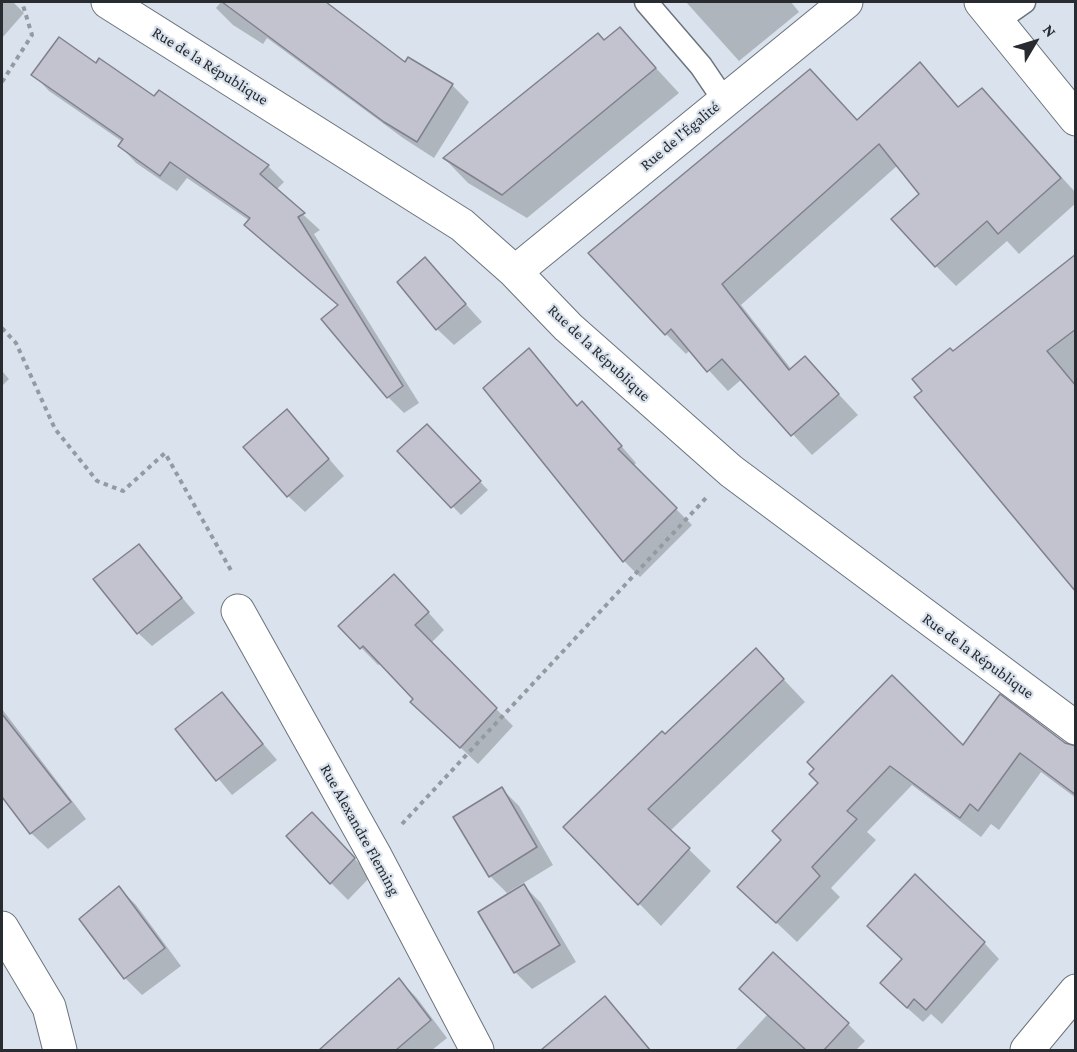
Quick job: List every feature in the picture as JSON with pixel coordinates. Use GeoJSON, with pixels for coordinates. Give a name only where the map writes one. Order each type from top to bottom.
{"type":"FeatureCollection","features":[{"type":"Feature","properties":{"kind":"street","name":"Rue de la République"},"geometry":{"type":"LineString","coordinates":[[108,2],[462,225],[516,272],[568,327],[731,471],[1076,728]]}},
{"type":"Feature","properties":{"kind":"street","name":"Rue de l'Égalité"},"geometry":{"type":"LineString","coordinates":[[516,272],[846,2]]}},
{"type":"Feature","properties":{"kind":"street"},"geometry":{"type":"LineString","coordinates":[[989,11],[1076,118]]}},
{"type":"Feature","properties":{"kind":"street","name":"Rue Alexandre Fleming"},"geometry":{"type":"LineString","coordinates":[[238,611],[374,854],[477,1050]]}},
{"type":"Feature","properties":{"kind":"street"},"geometry":{"type":"LineString","coordinates":[[2,928],[49,1007],[60,1050]]}},
{"type":"Feature","properties":{"kind":"street"},"geometry":{"type":"LineString","coordinates":[[1027,1050],[1076,992]]}},
{"type":"Feature","properties":{"kind":"lane"},"geometry":{"type":"LineString","coordinates":[[646,2],[701,66],[724,100]]}},
{"type":"Feature","properties":{"kind":"lane"},"geometry":{"type":"LineString","coordinates":[[989,11],[1024,2]]}},
{"type":"Feature","properties":{"kind":"path"},"geometry":{"type":"LineString","coordinates":[[2,82],[32,35],[22,2]]}},
{"type":"Feature","properties":{"kind":"path"},"geometry":{"type":"LineString","coordinates":[[2,328],[16,343],[55,429],[98,481],[123,491],[165,453],[242,592],[238,611]]}},
{"type":"Feature","properties":{"kind":"path"},"geometry":{"type":"LineString","coordinates":[[374,854],[731,471]]}},
{"type":"Feature","properties":{"kind":"building"},"geometry":{"type":"Polygon","coordinates":[[[222,2],[326,2],[405,62],[408,57],[453,84],[417,142],[384,122],[222,2]]]}},
{"type":"Feature","properties":{"kind":"building"},"geometry":{"type":"Polygon","coordinates":[[[620,27],[656,68],[502,195],[443,158],[598,33],[604,40],[620,27]]]}},
{"type":"Feature","properties":{"kind":"building"},"geometry":{"type":"Polygon","coordinates":[[[59,37],[96,63],[99,58],[154,96],[159,90],[269,165],[260,174],[305,213],[298,217],[403,386],[387,398],[321,319],[338,305],[244,225],[250,218],[170,162],[160,176],[118,146],[123,139],[31,75],[59,37]]]}},
{"type":"Feature","properties":{"kind":"building"},"geometry":{"type":"Polygon","coordinates":[[[920,62],[958,107],[982,88],[1061,178],[998,234],[987,221],[935,267],[891,219],[919,194],[879,144],[722,284],[789,370],[805,356],[839,394],[791,436],[722,359],[707,372],[671,329],[665,335],[588,253],[810,69],[857,120],[920,62]]]}},
{"type":"Feature","properties":{"kind":"building"},"geometry":{"type":"Polygon","coordinates":[[[1076,254],[1076,329],[1047,351],[1076,386],[1076,592],[914,397],[922,391],[912,379],[950,348],[953,351],[1076,254]]]}},
{"type":"Feature","properties":{"kind":"building"},"geometry":{"type":"Polygon","coordinates":[[[425,257],[466,304],[436,330],[397,282],[425,257]]]}},
{"type":"Feature","properties":{"kind":"building"},"geometry":{"type":"Polygon","coordinates":[[[529,348],[577,406],[582,401],[622,446],[618,449],[677,508],[623,562],[483,388],[529,348]]]}},
{"type":"Feature","properties":{"kind":"building"},"geometry":{"type":"Polygon","coordinates":[[[287,409],[329,459],[287,497],[243,447],[287,409]]]}},
{"type":"Feature","properties":{"kind":"building"},"geometry":{"type":"Polygon","coordinates":[[[427,424],[481,481],[451,508],[397,451],[427,424]]]}},
{"type":"Feature","properties":{"kind":"building"},"geometry":{"type":"Polygon","coordinates":[[[139,544],[182,598],[137,634],[93,579],[139,544]]]}},
{"type":"Feature","properties":{"kind":"building"},"geometry":{"type":"Polygon","coordinates":[[[394,574],[429,612],[415,625],[497,708],[460,748],[410,702],[413,699],[363,646],[360,649],[338,626],[394,574]]]}},
{"type":"Feature","properties":{"kind":"building"},"geometry":{"type":"Polygon","coordinates":[[[756,648],[784,679],[648,809],[690,848],[638,905],[563,827],[662,731],[665,734],[756,648]]]}},
{"type":"Feature","properties":{"kind":"building"},"geometry":{"type":"Polygon","coordinates":[[[892,675],[963,745],[1000,694],[1065,743],[1076,746],[1076,795],[1020,753],[978,811],[970,804],[960,818],[890,766],[847,811],[857,819],[812,867],[820,876],[776,923],[737,887],[781,840],[772,831],[818,783],[809,774],[814,769],[807,762],[892,675]]]}},
{"type":"Feature","properties":{"kind":"building"},"geometry":{"type":"Polygon","coordinates":[[[222,692],[263,744],[216,781],[175,729],[222,692]]]}},
{"type":"Feature","properties":{"kind":"building"},"geometry":{"type":"Polygon","coordinates":[[[2,714],[71,802],[30,834],[2,797],[2,714]]]}},
{"type":"Feature","properties":{"kind":"building"},"geometry":{"type":"Polygon","coordinates":[[[502,787],[537,847],[489,877],[453,817],[502,787]]]}},
{"type":"Feature","properties":{"kind":"building"},"geometry":{"type":"Polygon","coordinates":[[[312,812],[355,858],[330,884],[286,836],[312,812]]]}},
{"type":"Feature","properties":{"kind":"building"},"geometry":{"type":"Polygon","coordinates":[[[915,874],[985,942],[926,1010],[914,999],[907,1008],[880,983],[902,959],[867,926],[915,874]]]}},
{"type":"Feature","properties":{"kind":"building"},"geometry":{"type":"Polygon","coordinates":[[[524,884],[560,945],[514,973],[478,912],[524,884]]]}},
{"type":"Feature","properties":{"kind":"building"},"geometry":{"type":"Polygon","coordinates":[[[119,886],[165,948],[124,979],[79,919],[119,886]]]}},
{"type":"Feature","properties":{"kind":"building"},"geometry":{"type":"Polygon","coordinates":[[[773,952],[849,1023],[824,1050],[806,1050],[739,989],[773,952]]]}},
{"type":"Feature","properties":{"kind":"building"},"geometry":{"type":"Polygon","coordinates":[[[399,978],[431,1020],[396,1050],[319,1050],[399,978]]]}},
{"type":"Feature","properties":{"kind":"building"},"geometry":{"type":"Polygon","coordinates":[[[605,996],[650,1050],[541,1050],[605,996]]]}}]}
